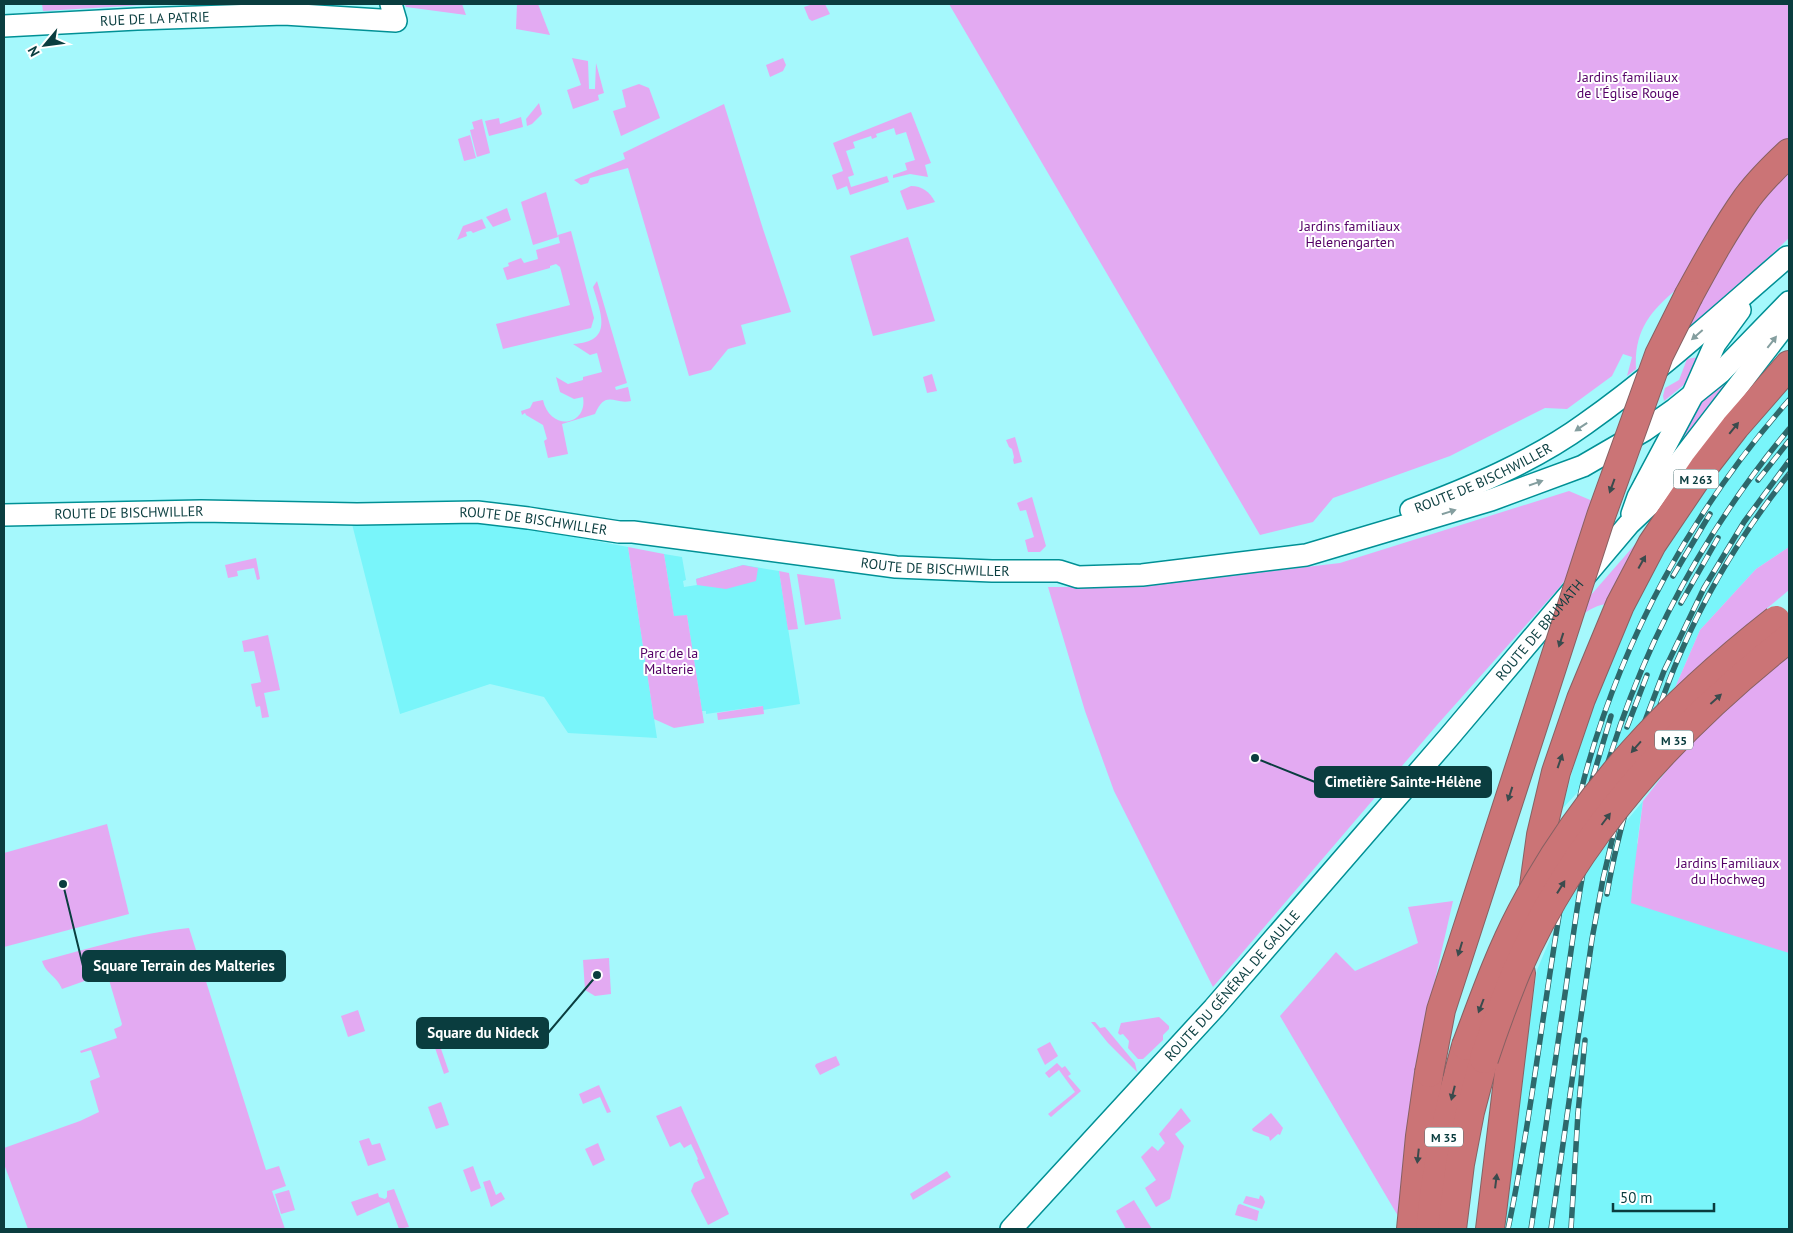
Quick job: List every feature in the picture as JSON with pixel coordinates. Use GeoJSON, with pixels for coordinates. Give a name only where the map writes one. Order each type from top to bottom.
{"type":"FeatureCollection","features":[{"type":"Feature","properties":{"kind":"highway"},"geometry":{"type":"LineString","coordinates":[[1411,1229],[1420,1136],[1441,1010],[1601,516],[1659,354],[1694,285],[1748,198],[1768,173],[1789,153]]}},
{"type":"Feature","properties":{"kind":"highway"},"geometry":{"type":"LineString","coordinates":[[1694,285],[1732,228],[1774,178],[1789,164]]}},
{"type":"Feature","properties":{"kind":"highway","name":"M 263"},"geometry":{"type":"LineString","coordinates":[[1490,1229],[1512,1036],[1541,835],[1556,772],[1581,699],[1620,605],[1652,544],[1704,467],[1735,427],[1789,365]]}},
{"type":"Feature","properties":{"kind":"highway","name":"M 35"},"geometry":{"type":"LineString","coordinates":[[1430,1229],[1440,1157],[1454,1090],[1499,1014],[1531,942],[1553,899],[1624,795],[1689,724],[1746,672],[1785,623]]}},
{"type":"Feature","properties":{"kind":"highway","name":"M 35"},"geometry":{"type":"LineString","coordinates":[[1452,1229],[1460,1164],[1470,1112],[1475,1052]]}},
{"type":"Feature","properties":{"kind":"main road","name":"RUE DE LA PATRIE"},"geometry":{"type":"LineString","coordinates":[[4,26],[137,19],[394,12]]}},
{"type":"Feature","properties":{"kind":"main road","name":"ROUTE DE BRUMATH"},"geometry":{"type":"LineString","coordinates":[[1629,524],[1638,497],[1692,396],[1715,344],[1735,316],[1788,256]]}},
{"type":"Feature","properties":{"kind":"main road","name":"ROUTE DE BISCHWILLER"},"geometry":{"type":"LineString","coordinates":[[1059,571],[1078,564],[1142,564],[1255,552],[1315,542],[1438,500],[1488,479],[1540,452],[1585,424],[1683,347],[1788,256]]}},
{"type":"Feature","properties":{"kind":"main road","name":"ROUTE DE BRUMATH"},"geometry":{"type":"LineString","coordinates":[[1692,396],[1720,372],[1789,302]]}},
{"type":"Feature","properties":{"kind":"main road","name":"ROUTE DE BRUMATH"},"geometry":{"type":"LineString","coordinates":[[1449,737],[1629,524],[1648,506],[1789,320]]}},
{"type":"Feature","properties":{"kind":"main road","name":"ROUTE DE BISCHWILLER"},"geometry":{"type":"LineString","coordinates":[[4,515],[201,511],[357,514],[476,512],[896,568],[1059,571],[1078,577],[1142,575],[1306,555],[1490,500],[1566,473],[1602,456],[1645,430],[1692,396]]}},
{"type":"Feature","properties":{"kind":"main road"},"geometry":{"type":"LineString","coordinates":[[1645,430],[1654,431],[1660,435],[1666,444]]}},
{"type":"Feature","properties":{"kind":"main road","name":"ROUTE DU GÉNÉRAL DE GAULLE"},"geometry":{"type":"LineString","coordinates":[[1012,1229],[1214,1008],[1449,737]]}},
{"type":"Feature","properties":{"kind":"shaded area"},"geometry":{"type":"Polygon","coordinates":[[[1789,386],[1789,547],[1756,569],[1700,630],[1674,690],[1562,809],[1591,703],[1634,604],[1686,513],[1769,405],[1789,386]]]}},
{"type":"Feature","properties":{"kind":"shaded area"},"geometry":{"type":"Polygon","coordinates":[[[351,520],[484,520],[628,547],[657,738],[568,733],[544,697],[490,684],[400,714],[351,520]]]}},
{"type":"Feature","properties":{"kind":"shaded area"},"geometry":{"type":"Polygon","coordinates":[[[664,554],[682,557],[686,580],[683,581],[684,587],[697,585],[696,579],[743,565],[779,571],[800,704],[763,710],[762,706],[706,714],[706,711],[702,711],[687,615],[674,617],[664,554]]]}},
{"type":"Feature","properties":{"kind":"shaded area"},"geometry":{"type":"Polygon","coordinates":[[[1789,705],[1789,1229],[1502,1229],[1537,970],[1560,916],[1598,855],[1643,801],[1637,844],[1789,705]]]}},
{"type":"Feature","properties":{"kind":"green space"},"geometry":{"type":"Polygon","coordinates":[[[42,4],[160,4],[43,11],[42,4]]]}},
{"type":"Feature","properties":{"kind":"green space"},"geometry":{"type":"Polygon","coordinates":[[[405,4],[462,4],[466,15],[406,7],[405,4]]]}},
{"type":"Feature","properties":{"kind":"green space"},"geometry":{"type":"Polygon","coordinates":[[[517,4],[538,4],[550,35],[516,29],[517,4]]]}},
{"type":"Feature","properties":{"kind":"green space"},"geometry":{"type":"Polygon","coordinates":[[[813,4],[825,4],[830,14],[812,21],[809,19],[804,7],[813,4]]]}},
{"type":"Feature","properties":{"kind":"green space","name":"Jardins familiaux Helenengarten"},"geometry":{"type":"Polygon","coordinates":[[[949,4],[1789,4],[1789,238],[1683,339],[1696,298],[1677,289],[1659,306],[1645,324],[1638,344],[1636,369],[1627,376],[1632,357],[1623,354],[1612,376],[1567,409],[1545,408],[1450,456],[1333,498],[1313,522],[1260,535],[949,4]]]}},
{"type":"Feature","properties":{"kind":"green space"},"geometry":{"type":"Polygon","coordinates":[[[572,58],[588,61],[589,89],[595,89],[596,63],[604,93],[598,95],[599,100],[573,109],[567,90],[581,85],[572,58]]]}},
{"type":"Feature","properties":{"kind":"green space"},"geometry":{"type":"Polygon","coordinates":[[[783,58],[786,65],[783,71],[770,77],[766,65],[783,58]]]}},
{"type":"Feature","properties":{"kind":"green space"},"geometry":{"type":"Polygon","coordinates":[[[639,84],[649,88],[660,118],[621,136],[613,111],[626,107],[622,90],[639,84]]]}},
{"type":"Feature","properties":{"kind":"green space"},"geometry":{"type":"Polygon","coordinates":[[[539,103],[542,114],[532,124],[527,126],[526,119],[539,103]]]}},
{"type":"Feature","properties":{"kind":"green space"},"geometry":{"type":"Polygon","coordinates":[[[724,104],[791,312],[741,325],[746,344],[728,349],[711,370],[689,376],[628,168],[590,178],[588,183],[581,185],[574,180],[625,159],[623,153],[724,104]]]}},
{"type":"Feature","properties":{"kind":"green space"},"geometry":{"type":"Polygon","coordinates":[[[911,112],[931,163],[925,165],[928,177],[910,174],[893,178],[893,175],[907,170],[905,163],[915,160],[906,132],[896,135],[894,128],[876,134],[877,137],[872,139],[871,136],[853,142],[855,148],[846,151],[854,175],[848,177],[851,187],[887,176],[889,182],[850,195],[847,186],[837,190],[832,175],[843,171],[833,143],[911,112]]]}},
{"type":"Feature","properties":{"kind":"green space"},"geometry":{"type":"Polygon","coordinates":[[[521,117],[523,127],[489,136],[485,121],[499,118],[500,124],[521,117]]]}},
{"type":"Feature","properties":{"kind":"green space"},"geometry":{"type":"Polygon","coordinates":[[[482,119],[490,153],[477,157],[470,130],[474,129],[472,122],[482,119]]]}},
{"type":"Feature","properties":{"kind":"green space"},"geometry":{"type":"Polygon","coordinates":[[[470,135],[476,158],[464,161],[458,139],[470,135]]]}},
{"type":"Feature","properties":{"kind":"green space"},"geometry":{"type":"Polygon","coordinates":[[[911,186],[925,190],[935,202],[907,210],[900,191],[911,186]]]}},
{"type":"Feature","properties":{"kind":"green space"},"geometry":{"type":"Polygon","coordinates":[[[546,192],[558,237],[533,245],[521,202],[546,192]]]}},
{"type":"Feature","properties":{"kind":"green space"},"geometry":{"type":"Polygon","coordinates":[[[507,208],[511,220],[493,227],[486,217],[507,208]]]}},
{"type":"Feature","properties":{"kind":"green space"},"geometry":{"type":"Polygon","coordinates":[[[482,219],[486,228],[473,233],[471,231],[466,232],[467,236],[457,240],[463,226],[482,219]]]}},
{"type":"Feature","properties":{"kind":"green space"},"geometry":{"type":"Polygon","coordinates":[[[571,231],[594,318],[591,328],[503,349],[496,324],[570,305],[560,267],[556,264],[550,266],[550,268],[507,280],[503,268],[509,266],[508,263],[521,258],[524,263],[538,259],[536,250],[560,243],[558,235],[571,231]]]}},
{"type":"Feature","properties":{"kind":"green space"},"geometry":{"type":"Polygon","coordinates":[[[908,237],[935,321],[873,336],[850,256],[908,237]]]}},
{"type":"Feature","properties":{"kind":"green space"},"geometry":{"type":"Polygon","coordinates":[[[597,281],[627,383],[615,387],[616,390],[628,387],[631,401],[607,400],[599,406],[595,414],[562,424],[568,454],[548,458],[544,441],[547,439],[543,425],[525,413],[522,415],[521,411],[530,408],[533,402],[543,400],[547,410],[560,421],[574,419],[580,414],[583,407],[583,397],[574,399],[560,392],[556,377],[568,384],[583,380],[583,377],[602,372],[597,353],[590,355],[573,344],[595,338],[599,332],[601,316],[593,287],[597,281]]]}},
{"type":"Feature","properties":{"kind":"green space"},"geometry":{"type":"Polygon","coordinates":[[[1765,340],[1678,456],[1672,454],[1697,402],[1765,340]]]}},
{"type":"Feature","properties":{"kind":"green space"},"geometry":{"type":"Polygon","coordinates":[[[1704,356],[1691,379],[1664,401],[1665,388],[1679,380],[1687,359],[1704,356]]]}},
{"type":"Feature","properties":{"kind":"green space"},"geometry":{"type":"Polygon","coordinates":[[[932,374],[937,391],[927,393],[923,377],[932,374]]]}},
{"type":"Feature","properties":{"kind":"green space"},"geometry":{"type":"Polygon","coordinates":[[[1015,437],[1022,462],[1014,464],[1012,449],[1006,440],[1015,437]]]}},
{"type":"Feature","properties":{"kind":"green space"},"geometry":{"type":"Polygon","coordinates":[[[1569,491],[1595,502],[1609,521],[1559,588],[1437,725],[1213,987],[1114,791],[1085,711],[1048,587],[1139,587],[1340,563],[1569,491]]]}},
{"type":"Feature","properties":{"kind":"green space"},"geometry":{"type":"Polygon","coordinates":[[[1032,497],[1046,546],[1040,552],[1028,552],[1025,540],[1034,537],[1026,510],[1020,511],[1017,503],[1032,497]]]}},
{"type":"Feature","properties":{"kind":"green space"},"geometry":{"type":"Polygon","coordinates":[[[1638,541],[1644,542],[1610,604],[1597,606],[1579,617],[1577,611],[1638,541]]]}},
{"type":"Feature","properties":{"kind":"green space","name":"Parc de la Malterie"},"geometry":{"type":"Polygon","coordinates":[[[628,547],[664,554],[674,616],[687,615],[704,723],[674,728],[654,719],[628,547]]]}},
{"type":"Feature","properties":{"kind":"green space"},"geometry":{"type":"Polygon","coordinates":[[[1789,547],[1789,590],[1723,645],[1674,690],[1700,630],[1756,569],[1789,547]]]}},
{"type":"Feature","properties":{"kind":"green space"},"geometry":{"type":"Polygon","coordinates":[[[256,558],[260,579],[257,580],[254,568],[237,571],[238,576],[228,578],[225,565],[256,558]]]}},
{"type":"Feature","properties":{"kind":"green space"},"geometry":{"type":"Polygon","coordinates":[[[743,565],[758,568],[756,581],[726,589],[697,585],[696,579],[743,565]]]}},
{"type":"Feature","properties":{"kind":"green space"},"geometry":{"type":"Polygon","coordinates":[[[779,571],[789,573],[798,629],[788,630],[779,571]]]}},
{"type":"Feature","properties":{"kind":"green space"},"geometry":{"type":"Polygon","coordinates":[[[797,574],[834,579],[841,619],[805,625],[797,574]]]}},
{"type":"Feature","properties":{"kind":"green space"},"geometry":{"type":"Polygon","coordinates":[[[268,635],[280,690],[264,693],[269,717],[262,718],[260,706],[256,707],[251,684],[261,682],[254,651],[244,652],[242,641],[268,635]]]}},
{"type":"Feature","properties":{"kind":"green space","name":"Jardins Familiaux du Hochweg"},"geometry":{"type":"Polygon","coordinates":[[[1789,657],[1789,953],[1631,903],[1643,801],[1682,751],[1769,671],[1789,657]]]}},
{"type":"Feature","properties":{"kind":"green space"},"geometry":{"type":"Polygon","coordinates":[[[763,706],[764,714],[718,720],[717,713],[763,706]]]}},
{"type":"Feature","properties":{"kind":"green space"},"geometry":{"type":"Polygon","coordinates":[[[107,824],[129,914],[4,947],[4,853],[107,824]]]}},
{"type":"Feature","properties":{"kind":"green space"},"geometry":{"type":"Polygon","coordinates":[[[1453,901],[1419,1050],[1398,1216],[1280,1016],[1336,952],[1355,971],[1418,943],[1408,907],[1453,901]]]}},
{"type":"Feature","properties":{"kind":"green space"},"geometry":{"type":"Polygon","coordinates":[[[189,928],[266,1170],[279,1166],[286,1186],[272,1191],[285,1229],[28,1229],[4,1164],[4,1148],[80,1121],[99,1112],[90,1081],[100,1077],[91,1050],[81,1053],[80,1051],[117,1038],[114,1029],[122,1024],[107,973],[62,989],[42,961],[133,937],[189,928]]]}},
{"type":"Feature","properties":{"kind":"green space"},"geometry":{"type":"Polygon","coordinates":[[[609,958],[611,994],[595,996],[585,990],[583,960],[609,958]]]}},
{"type":"Feature","properties":{"kind":"green space"},"geometry":{"type":"Polygon","coordinates":[[[358,1010],[365,1031],[348,1037],[341,1016],[358,1010]]]}},
{"type":"Feature","properties":{"kind":"green space"},"geometry":{"type":"Polygon","coordinates":[[[1159,1017],[1169,1026],[1169,1029],[1163,1035],[1163,1040],[1143,1059],[1138,1059],[1128,1048],[1129,1041],[1123,1034],[1120,1035],[1118,1033],[1121,1023],[1159,1017]]]}},
{"type":"Feature","properties":{"kind":"green space"},"geometry":{"type":"Polygon","coordinates":[[[1091,1022],[1095,1022],[1100,1028],[1105,1027],[1135,1063],[1137,1072],[1108,1043],[1091,1022]]]}},
{"type":"Feature","properties":{"kind":"green space"},"geometry":{"type":"Polygon","coordinates":[[[1050,1042],[1058,1056],[1045,1065],[1037,1049],[1050,1042]]]}},
{"type":"Feature","properties":{"kind":"green space"},"geometry":{"type":"Polygon","coordinates":[[[439,1043],[449,1072],[444,1074],[434,1045],[439,1043]]]}},
{"type":"Feature","properties":{"kind":"green space"},"geometry":{"type":"Polygon","coordinates":[[[836,1056],[840,1065],[820,1075],[815,1066],[816,1064],[836,1056]]]}},
{"type":"Feature","properties":{"kind":"green space"},"geometry":{"type":"Polygon","coordinates":[[[1057,1063],[1062,1068],[1065,1066],[1071,1074],[1068,1076],[1081,1091],[1051,1117],[1048,1114],[1075,1092],[1059,1070],[1049,1078],[1045,1073],[1057,1063]]]}},
{"type":"Feature","properties":{"kind":"green space"},"geometry":{"type":"Polygon","coordinates":[[[599,1085],[611,1112],[607,1113],[600,1097],[583,1104],[579,1094],[599,1085]]]}},
{"type":"Feature","properties":{"kind":"green space"},"geometry":{"type":"Polygon","coordinates":[[[441,1102],[449,1125],[436,1129],[428,1107],[441,1102]]]}},
{"type":"Feature","properties":{"kind":"green space"},"geometry":{"type":"Polygon","coordinates":[[[681,1106],[729,1214],[708,1225],[691,1191],[694,1183],[705,1178],[691,1144],[684,1148],[680,1142],[670,1147],[656,1116],[681,1106]]]}},
{"type":"Feature","properties":{"kind":"green space"},"geometry":{"type":"Polygon","coordinates":[[[1181,1108],[1191,1121],[1175,1134],[1184,1146],[1170,1199],[1156,1207],[1145,1188],[1156,1180],[1141,1157],[1152,1146],[1158,1151],[1165,1143],[1159,1134],[1181,1108]]]}},
{"type":"Feature","properties":{"kind":"green space"},"geometry":{"type":"Polygon","coordinates":[[[1271,1113],[1283,1128],[1280,1135],[1278,1134],[1270,1141],[1269,1137],[1252,1129],[1271,1113]]]}},
{"type":"Feature","properties":{"kind":"green space"},"geometry":{"type":"Polygon","coordinates":[[[369,1138],[372,1145],[380,1143],[386,1160],[368,1166],[359,1141],[369,1138]]]}},
{"type":"Feature","properties":{"kind":"green space"},"geometry":{"type":"Polygon","coordinates":[[[598,1143],[605,1160],[593,1166],[585,1149],[598,1143]]]}},
{"type":"Feature","properties":{"kind":"green space"},"geometry":{"type":"Polygon","coordinates":[[[473,1166],[481,1188],[471,1192],[463,1170],[473,1166]]]}},
{"type":"Feature","properties":{"kind":"green space"},"geometry":{"type":"Polygon","coordinates":[[[947,1171],[951,1177],[913,1200],[910,1194],[947,1171]]]}},
{"type":"Feature","properties":{"kind":"green space"},"geometry":{"type":"Polygon","coordinates":[[[490,1180],[496,1195],[501,1192],[505,1199],[491,1207],[483,1182],[490,1180]]]}},
{"type":"Feature","properties":{"kind":"green space"},"geometry":{"type":"Polygon","coordinates":[[[394,1189],[409,1227],[399,1229],[389,1202],[357,1216],[351,1202],[378,1193],[379,1197],[385,1199],[387,1191],[394,1189]]]}},
{"type":"Feature","properties":{"kind":"green space"},"geometry":{"type":"Polygon","coordinates":[[[289,1190],[295,1210],[281,1214],[275,1194],[289,1190]]]}},
{"type":"Feature","properties":{"kind":"green space"},"geometry":{"type":"Polygon","coordinates":[[[1260,1195],[1265,1202],[1262,1209],[1243,1203],[1246,1196],[1259,1199],[1260,1195]]]}},
{"type":"Feature","properties":{"kind":"green space"},"geometry":{"type":"Polygon","coordinates":[[[1134,1200],[1152,1229],[1126,1229],[1116,1211],[1134,1200]]]}},
{"type":"Feature","properties":{"kind":"green space"},"geometry":{"type":"Polygon","coordinates":[[[1240,1204],[1259,1211],[1257,1221],[1235,1215],[1240,1204]]]}},
{"type":"Feature","properties":{"kind":"railway"},"geometry":{"type":"LineString","coordinates":[[1508,1229],[1530,1105],[1574,823],[1584,779],[1600,727],[1640,626],[1665,577],[1722,485],[1789,400]]}},
{"type":"Feature","properties":{"kind":"railway"},"geometry":{"type":"LineString","coordinates":[[1531,1229],[1580,889],[1599,792],[1606,767],[1635,686],[1652,646],[1691,570],[1737,498],[1789,429]]}},
{"type":"Feature","properties":{"kind":"railway"},"geometry":{"type":"LineString","coordinates":[[1758,480],[1789,441]]}},
{"type":"Feature","properties":{"kind":"railway"},"geometry":{"type":"LineString","coordinates":[[1551,1229],[1592,939],[1603,879],[1632,755],[1664,671],[1704,588],[1744,522],[1789,461]]}},
{"type":"Feature","properties":{"kind":"railway"},"geometry":{"type":"LineString","coordinates":[[1607,894],[1618,841],[1632,789],[1656,716],[1676,664],[1703,605],[1729,560],[1743,537],[1789,474]]}},
{"type":"Feature","properties":{"kind":"railway"},"geometry":{"type":"LineString","coordinates":[[1673,576],[1710,514]]}},
{"type":"Feature","properties":{"kind":"railway"},"geometry":{"type":"LineString","coordinates":[[1681,603],[1718,538]]}},
{"type":"Feature","properties":{"kind":"railway"},"geometry":{"type":"LineString","coordinates":[[1627,727],[1647,675]]}},
{"type":"Feature","properties":{"kind":"railway"},"geometry":{"type":"LineString","coordinates":[[1587,797],[1611,716]]}},
{"type":"Feature","properties":{"kind":"railway"},"geometry":{"type":"LineString","coordinates":[[1571,1229],[1578,1113],[1585,1040]]}},
{"type":"Feature","properties":{"kind":"place","name":"Cimetière Sainte-Hélène"},"geometry":{"type":"Point","coordinates":[1255,758]}},
{"type":"Feature","properties":{"kind":"place","name":"Square Terrain des Malteries"},"geometry":{"type":"Point","coordinates":[63,884]}},
{"type":"Feature","properties":{"kind":"place","name":"Square du Nideck"},"geometry":{"type":"Point","coordinates":[597,975]}},
{"type":"Feature","properties":{"kind":"park label","name":"Jardins familiaux de l'Église Rouge"},"geometry":{"type":"Point","coordinates":[1628,86]}}]}
